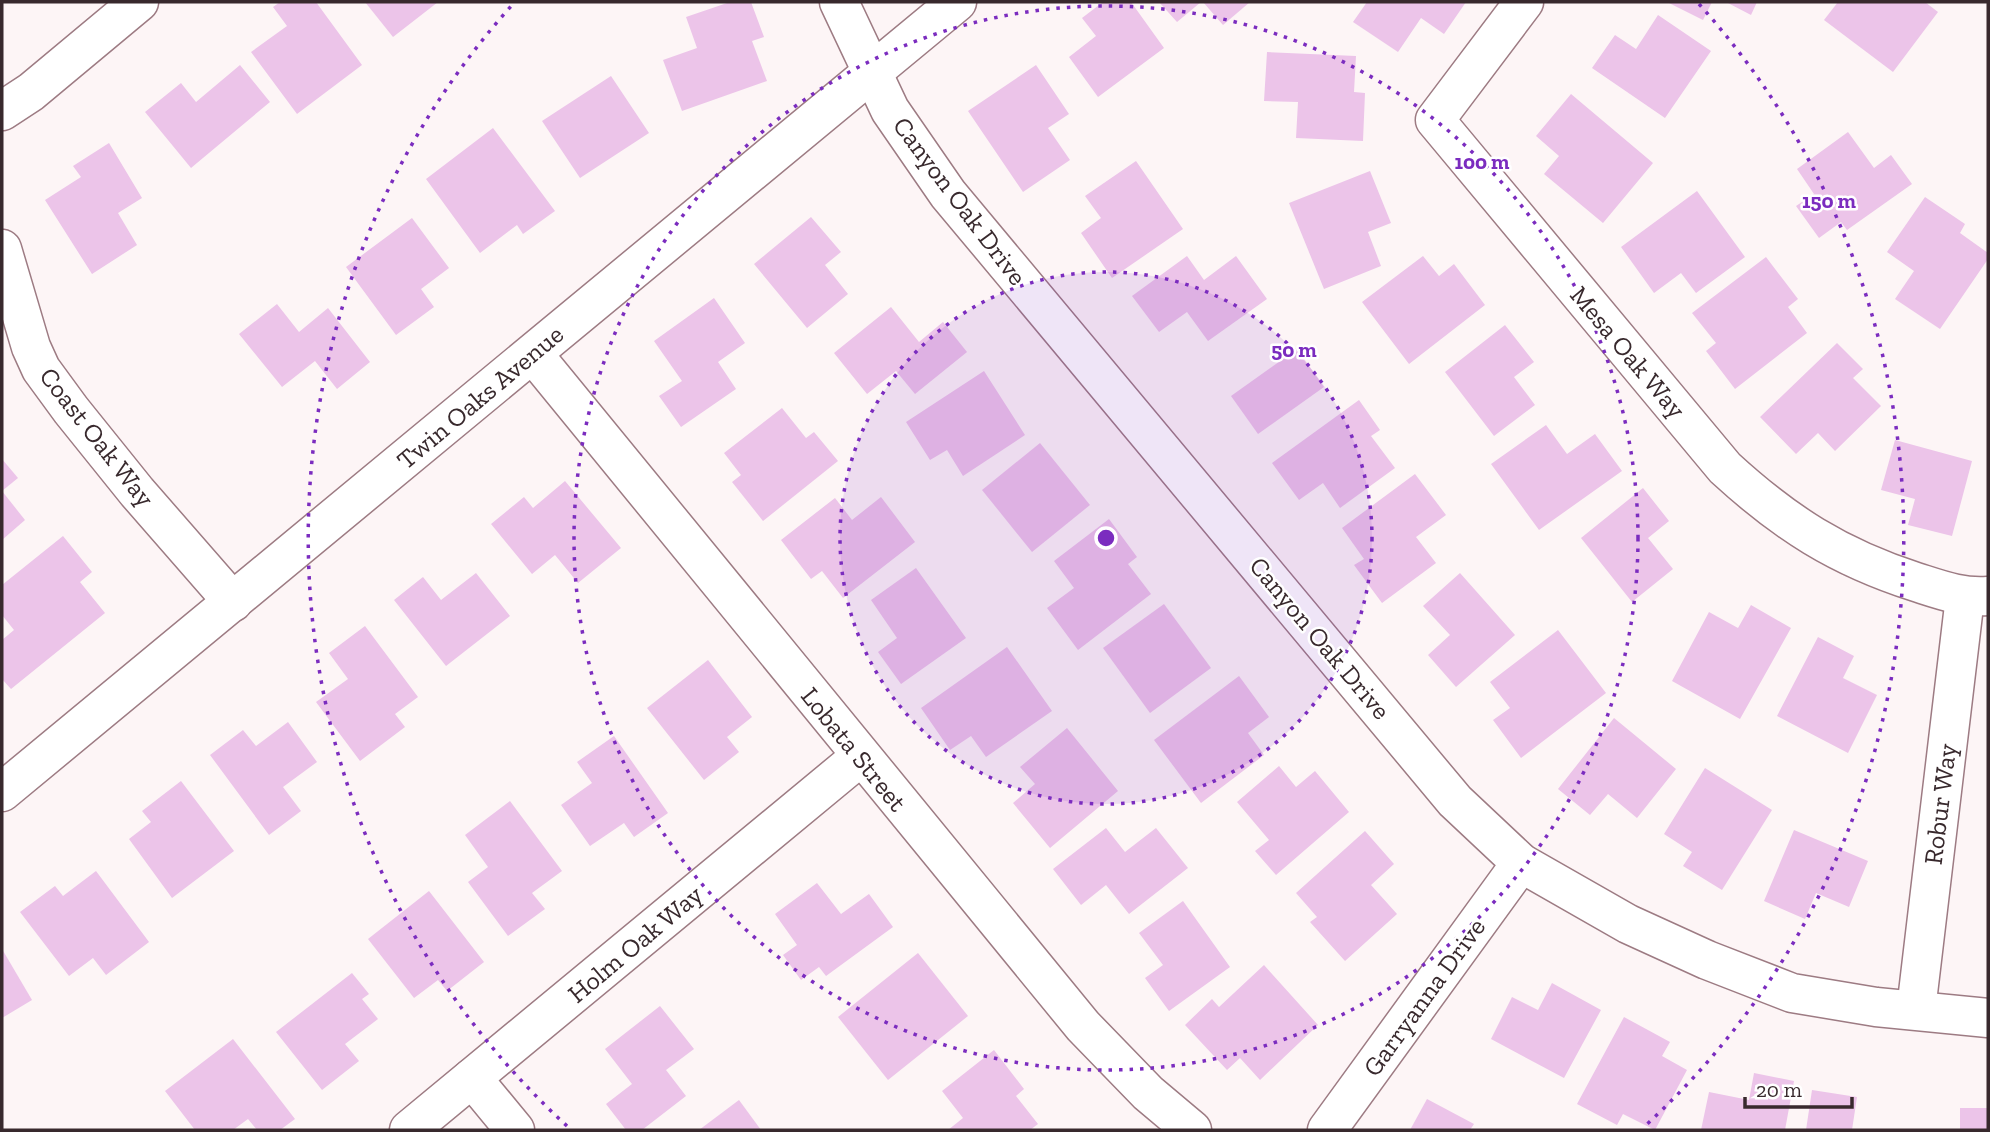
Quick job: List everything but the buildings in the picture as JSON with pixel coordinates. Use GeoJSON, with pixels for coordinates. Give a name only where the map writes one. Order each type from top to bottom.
{"type":"FeatureCollection","features":[{"type":"Feature","properties":{"kind":"street"},"geometry":{"type":"LineString","coordinates":[[2,111],[30,93],[139,2]]}},
{"type":"Feature","properties":{"kind":"street","name":"Canyon Oak Drive"},"geometry":{"type":"LineString","coordinates":[[839,2],[870,74],[918,153],[948,194],[1455,801],[1521,863],[1628,924],[1707,960],[1792,993],[1988,1018]]}},
{"type":"Feature","properties":{"kind":"street","name":"Twin Oaks Avenue"},"geometry":{"type":"LineString","coordinates":[[2,792],[957,2]]}},
{"type":"Feature","properties":{"kind":"street","name":"Mesa Oak Way"},"geometry":{"type":"LineString","coordinates":[[1524,2],[1435,120],[1725,468],[1768,508],[1816,541],[1868,567],[1977,597]]}},
{"type":"Feature","properties":{"kind":"street","name":"Coast Oak Way"},"geometry":{"type":"LineString","coordinates":[[2,249],[31,347],[41,369],[104,451],[233,602]]}},
{"type":"Feature","properties":{"kind":"street","name":"Lobata Street"},"geometry":{"type":"LineString","coordinates":[[533,354],[860,757],[1083,1026],[1148,1093],[1192,1130]]}},
{"type":"Feature","properties":{"kind":"street","name":"Robur Way"},"geometry":{"type":"LineString","coordinates":[[1916,1010],[1977,597]]}},
{"type":"Feature","properties":{"kind":"street","name":"Holm Oak Way"},"geometry":{"type":"LineString","coordinates":[[410,1130],[860,757]]}},
{"type":"Feature","properties":{"kind":"street","name":"Garryanna Drive"},"geometry":{"type":"LineString","coordinates":[[1327,1130],[1521,863]]}},
{"type":"Feature","properties":{"kind":"street"},"geometry":{"type":"LineString","coordinates":[[472,1078],[515,1130]]}}]}
